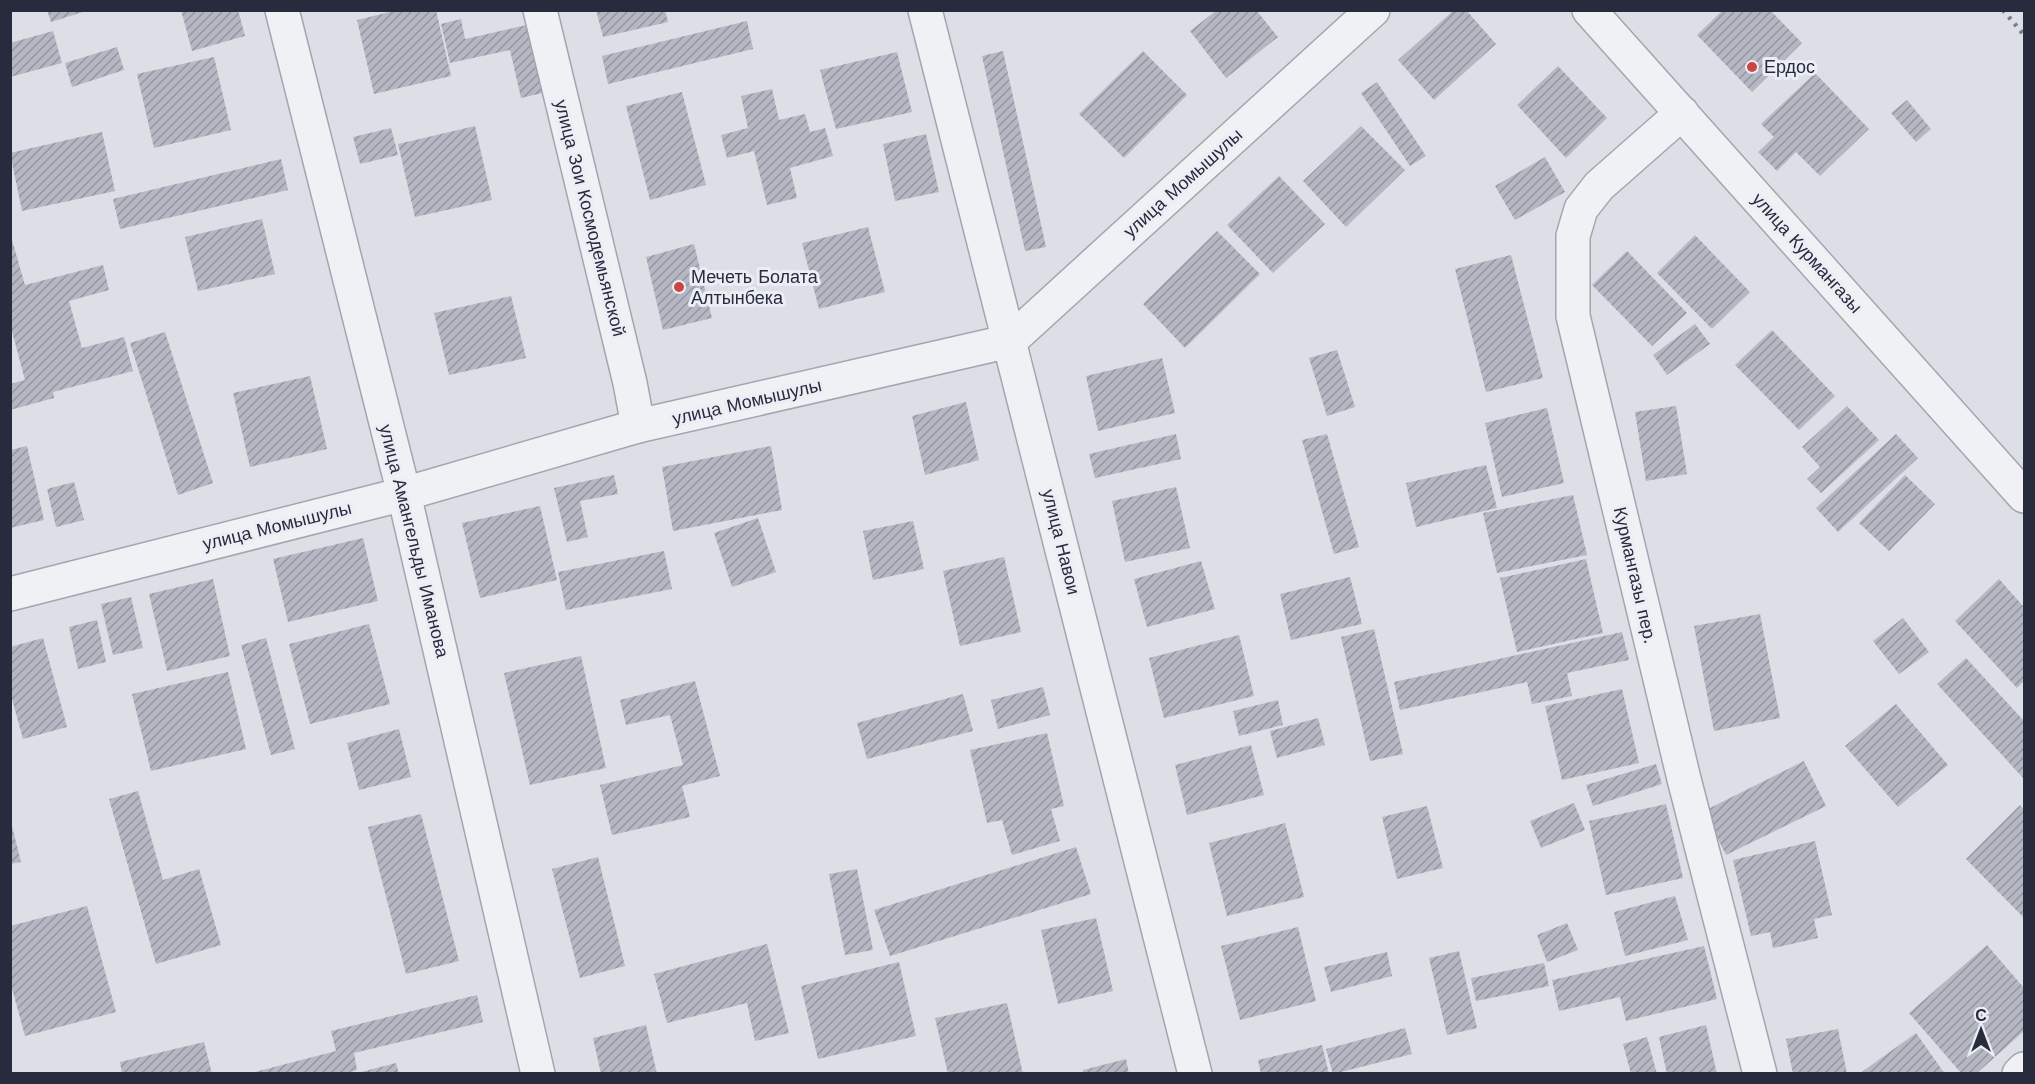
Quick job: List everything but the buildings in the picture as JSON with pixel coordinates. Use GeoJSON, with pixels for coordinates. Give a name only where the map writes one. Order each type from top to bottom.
{"type":"FeatureCollection","features":[{"type":"Feature","properties":{"kind":"street","name":"улица Амангельды Иманова"},"geometry":{"type":"LineString","coordinates":[[282,10],[404,494],[538,1074]]}},
{"type":"Feature","properties":{"kind":"street","name":"улица Зои Космодемьянской"},"geometry":{"type":"LineString","coordinates":[[540,10],[630,383],[638,426]]}},
{"type":"Feature","properties":{"kind":"street","name":"улица Навои"},"geometry":{"type":"LineString","coordinates":[[925,10],[1195,1074]]}},
{"type":"Feature","properties":{"kind":"street","name":"улица Момышулы"},"geometry":{"type":"LineString","coordinates":[[10,594],[404,494],[638,426],[1010,341],[1373,10]]}},
{"type":"Feature","properties":{"kind":"street","name":"улица Курмангазы"},"geometry":{"type":"LineString","coordinates":[[1589,10],[2025,496]]}},
{"type":"Feature","properties":{"kind":"street","name":"Курмангазы пер."},"geometry":{"type":"LineString","coordinates":[[1682,113],[1599,186],[1581,209],[1573,236],[1573,316],[1684,779],[1760,1074]]}},
{"type":"Feature","properties":{"kind":"street"},"geometry":{"type":"LineString","coordinates":[[2019,1074],[2025,1069]]}},
{"type":"Feature","properties":{"kind":"railway"},"geometry":{"type":"LineString","coordinates":[[2003,10],[2024,35]]}},
{"type":"Feature","properties":{"kind":"place","name":"Ердос"},"geometry":{"type":"Point","coordinates":[1752,67]}},
{"type":"Feature","properties":{"kind":"place","name":"Мечеть Болата Алтынбека"},"geometry":{"type":"Point","coordinates":[679,287]}}]}
